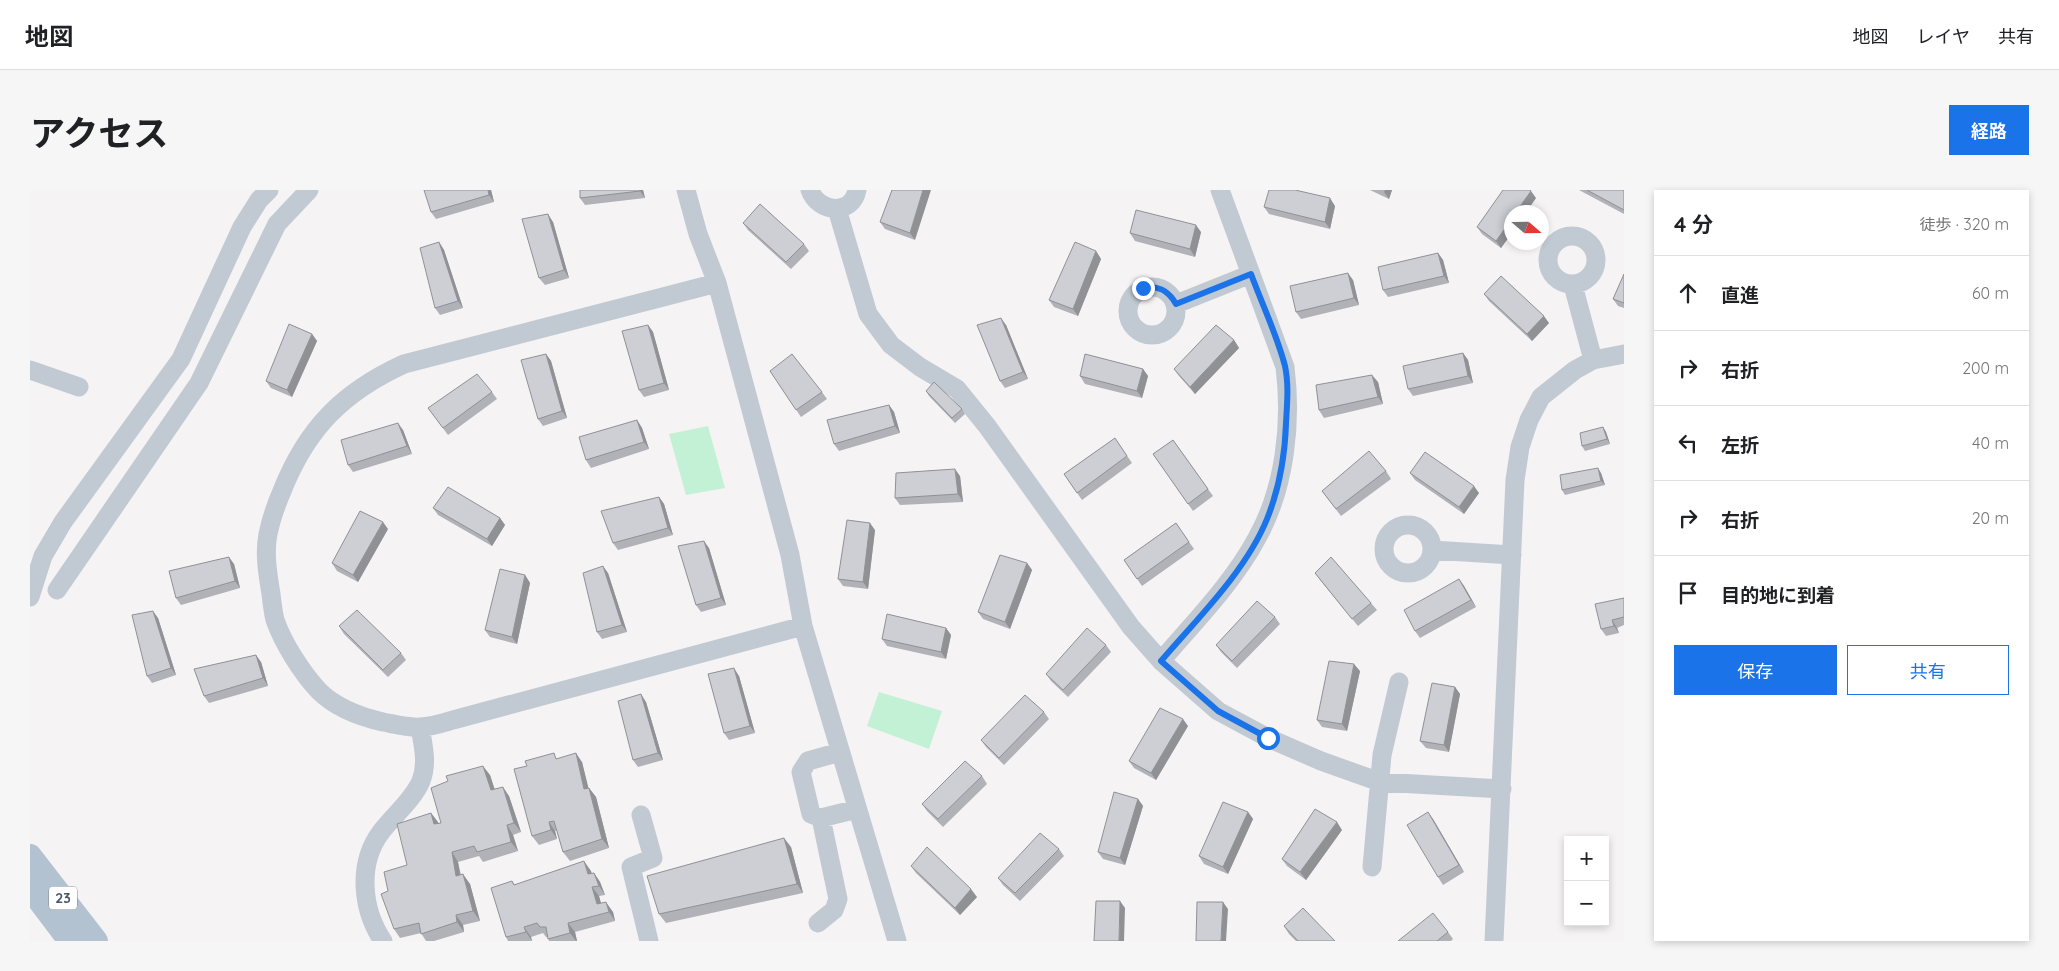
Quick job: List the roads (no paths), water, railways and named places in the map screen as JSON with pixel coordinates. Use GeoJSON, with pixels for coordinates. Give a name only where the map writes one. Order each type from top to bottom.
{"type":"FeatureCollection","features":[{"type":"Feature","properties":{"kind":"main road","name":"23"},"geometry":{"type":"LineString","coordinates":[[30,856],[96,941]]}},
{"type":"Feature","properties":{"kind":"main road","name":"23"},"geometry":{"type":"LineString","coordinates":[[30,888],[70,941]]}},
{"type":"Feature","properties":{"kind":"street"},"geometry":{"type":"LineString","coordinates":[[30,597],[43,556],[63,522],[181,359],[242,227],[259,200],[269,190]]}},
{"type":"Feature","properties":{"kind":"street"},"geometry":{"type":"LineString","coordinates":[[57,590],[199,383],[276,224],[309,190]]}},
{"type":"Feature","properties":{"kind":"street"},"geometry":{"type":"LineString","coordinates":[[686,190],[698,234],[718,283],[790,555],[803,626],[897,941]]}},
{"type":"Feature","properties":{"kind":"street"},"geometry":{"type":"LineString","coordinates":[[810,190],[812,196],[819,204],[827,208],[837,208],[849,203],[857,190]]}},
{"type":"Feature","properties":{"kind":"street"},"geometry":{"type":"LineString","coordinates":[[1161,661],[1242,562],[1267,520],[1276,493],[1285,440],[1288,388],[1285,367],[1220,190]]}},
{"type":"Feature","properties":{"kind":"street"},"geometry":{"type":"LineString","coordinates":[[837,208],[868,314],[891,345],[920,367],[957,388],[1131,627],[1161,661],[1218,711],[1261,735],[1320,761],[1380,782],[1502,789]]}},
{"type":"Feature","properties":{"kind":"street"},"geometry":{"type":"LineString","coordinates":[[1176,304],[1251,274]]}},
{"type":"Feature","properties":{"kind":"street"},"geometry":{"type":"LineString","coordinates":[[718,283],[404,364],[355,391],[312,434],[297,457],[275,508],[268,535],[266,562],[275,620],[294,658],[319,691],[366,718],[420,728],[803,626]]}},
{"type":"Feature","properties":{"kind":"street"},"geometry":{"type":"LineString","coordinates":[[1573,285],[1593,360]]}},
{"type":"Feature","properties":{"kind":"street"},"geometry":{"type":"LineString","coordinates":[[1494,941],[1515,480],[1520,447],[1529,420],[1541,397],[1576,370],[1593,360],[1624,354]]}},
{"type":"Feature","properties":{"kind":"street"},"geometry":{"type":"LineString","coordinates":[[30,370],[79,387]]}},
{"type":"Feature","properties":{"kind":"street"},"geometry":{"type":"LineString","coordinates":[[1432,550],[1512,555]]}},
{"type":"Feature","properties":{"kind":"street"},"geometry":{"type":"LineString","coordinates":[[1372,867],[1382,755],[1399,682]]}},
{"type":"Feature","properties":{"kind":"street"},"geometry":{"type":"LineString","coordinates":[[383,941],[370,914],[366,894],[366,862],[372,845],[421,782],[425,755],[420,728]]}},
{"type":"Feature","properties":{"kind":"street"},"geometry":{"type":"LineString","coordinates":[[840,752],[808,761],[801,772],[811,814],[821,818],[857,809]]}},
{"type":"Feature","properties":{"kind":"street"},"geometry":{"type":"LineString","coordinates":[[641,815],[653,858],[631,867],[649,941]]}},
{"type":"Feature","properties":{"kind":"street"},"geometry":{"type":"LineString","coordinates":[[818,923],[834,910],[838,898],[821,818]]}},
{"type":"Feature","properties":{"kind":"street"},"geometry":{"type":"LineString","coordinates":[[81,920],[109,941]]}}]}
